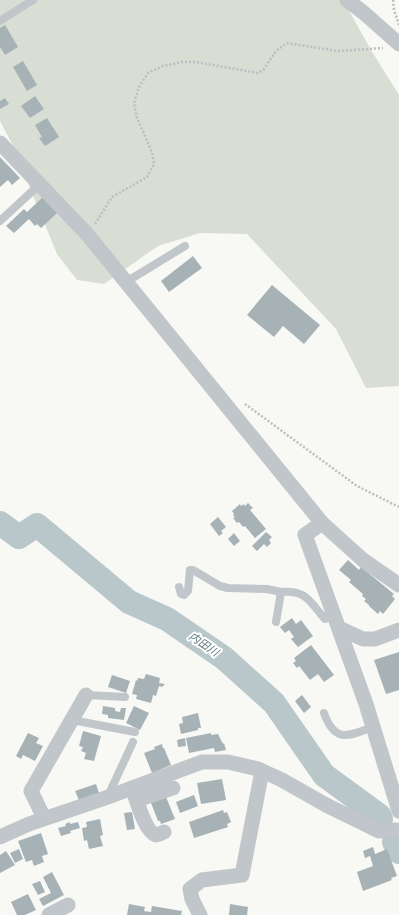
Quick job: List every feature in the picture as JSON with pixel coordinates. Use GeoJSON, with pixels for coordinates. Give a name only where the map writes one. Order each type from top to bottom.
{"type":"FeatureCollection","features":[{"type":"Feature","properties":{"kind":"street"},"geometry":{"type":"LineString","coordinates":[[347,0],[364,12],[399,44]]}},
{"type":"Feature","properties":{"kind":"street"},"geometry":{"type":"LineString","coordinates":[[0,143],[87,234],[322,523],[363,560],[399,585]]}},
{"type":"Feature","properties":{"kind":"street"},"geometry":{"type":"LineString","coordinates":[[322,523],[305,535],[337,622],[399,811]]}},
{"type":"Feature","properties":{"kind":"street"},"geometry":{"type":"LineString","coordinates":[[337,622],[363,639],[375,639],[399,630]]}},
{"type":"Feature","properties":{"kind":"street"},"geometry":{"type":"LineString","coordinates":[[44,818],[31,791],[86,695]]}},
{"type":"Feature","properties":{"kind":"street"},"geometry":{"type":"LineString","coordinates":[[134,794],[202,762],[228,762],[262,771],[282,780],[326,805],[379,831],[398,830]]}},
{"type":"Feature","properties":{"kind":"street"},"geometry":{"type":"LineString","coordinates":[[200,915],[192,899],[190,889],[202,880],[242,876],[262,771]]}},
{"type":"Feature","properties":{"kind":"street"},"geometry":{"type":"LineString","coordinates":[[0,837],[44,818],[108,797],[173,788]]}},
{"type":"Feature","properties":{"kind":"street"},"geometry":{"type":"LineString","coordinates":[[134,794],[145,824],[149,830],[153,834],[158,835],[164,832]]}},
{"type":"Feature","properties":{"kind":"street"},"geometry":{"type":"LineString","coordinates":[[49,915],[68,905]]}},
{"type":"Feature","properties":{"kind":"lane"},"geometry":{"type":"LineString","coordinates":[[0,21],[33,0]]}},
{"type":"Feature","properties":{"kind":"lane"},"geometry":{"type":"LineString","coordinates":[[0,221],[40,184]]}},
{"type":"Feature","properties":{"kind":"lane"},"geometry":{"type":"LineString","coordinates":[[126,282],[185,246]]}},
{"type":"Feature","properties":{"kind":"lane"},"geometry":{"type":"LineString","coordinates":[[179,587],[181,594],[184,595],[188,592],[190,570],[193,570],[220,586],[228,588],[267,589],[282,592],[292,591],[303,594],[325,619],[337,622]]}},
{"type":"Feature","properties":{"kind":"lane"},"geometry":{"type":"LineString","coordinates":[[276,622],[282,592]]}},
{"type":"Feature","properties":{"kind":"lane"},"geometry":{"type":"LineString","coordinates":[[86,695],[125,697]]}},
{"type":"Feature","properties":{"kind":"lane"},"geometry":{"type":"LineString","coordinates":[[324,713],[328,725],[336,733],[342,735],[355,734],[373,728]]}},
{"type":"Feature","properties":{"kind":"lane"},"geometry":{"type":"LineString","coordinates":[[72,720],[135,732]]}},
{"type":"Feature","properties":{"kind":"lane"},"geometry":{"type":"LineString","coordinates":[[108,797],[133,742]]}},
{"type":"Feature","properties":{"kind":"path"},"geometry":{"type":"LineString","coordinates":[[392,0],[399,25]]}},
{"type":"Feature","properties":{"kind":"path"},"geometry":{"type":"LineString","coordinates":[[87,234],[99,220],[112,197],[147,177],[154,164],[152,152],[137,118],[134,103],[139,87],[148,73],[163,66],[182,62],[196,62],[258,73],[264,69],[276,51],[287,42],[338,51],[384,48]]}},
{"type":"Feature","properties":{"kind":"path"},"geometry":{"type":"LineString","coordinates":[[244,404],[357,486],[399,507]]}},
{"type":"Feature","properties":{"kind":"shaded area"},"geometry":{"type":"Polygon","coordinates":[[[0,0],[343,0],[371,50],[399,95],[399,386],[366,388],[336,329],[247,234],[200,233],[158,246],[104,284],[77,280],[57,254],[11,142],[0,121],[0,0]]]}},
{"type":"Feature","properties":{"kind":"building"},"geometry":{"type":"Polygon","coordinates":[[[5,25],[18,47],[5,55],[0,47],[0,28],[5,25]]]}},
{"type":"Feature","properties":{"kind":"building"},"geometry":{"type":"Polygon","coordinates":[[[23,61],[37,85],[27,91],[13,67],[23,61]]]}},
{"type":"Feature","properties":{"kind":"building"},"geometry":{"type":"Polygon","coordinates":[[[35,96],[44,109],[30,118],[21,106],[35,96]]]}},
{"type":"Feature","properties":{"kind":"building"},"geometry":{"type":"Polygon","coordinates":[[[5,98],[9,104],[0,109],[0,101],[5,98]]]}},
{"type":"Feature","properties":{"kind":"building"},"geometry":{"type":"Polygon","coordinates":[[[47,118],[59,137],[45,146],[39,138],[42,137],[35,125],[47,118]]]}},
{"type":"Feature","properties":{"kind":"building"},"geometry":{"type":"Polygon","coordinates":[[[0,157],[20,178],[12,185],[8,180],[0,187],[0,157]]]}},
{"type":"Feature","properties":{"kind":"building"},"geometry":{"type":"Polygon","coordinates":[[[43,197],[57,213],[41,228],[37,224],[35,226],[29,219],[14,233],[6,226],[24,209],[27,212],[43,197]]]}},
{"type":"Feature","properties":{"kind":"building"},"geometry":{"type":"Polygon","coordinates":[[[193,256],[202,268],[169,292],[161,281],[193,256]]]}},
{"type":"Feature","properties":{"kind":"building"},"geometry":{"type":"Polygon","coordinates":[[[272,285],[320,325],[304,344],[283,326],[274,337],[247,315],[272,285]]]}},
{"type":"Feature","properties":{"kind":"building"},"geometry":{"type":"Polygon","coordinates":[[[248,503],[253,508],[250,510],[266,529],[255,538],[245,526],[243,527],[239,522],[237,523],[233,518],[235,517],[232,511],[240,504],[241,506],[244,504],[245,506],[248,503]]]}},
{"type":"Feature","properties":{"kind":"building"},"geometry":{"type":"Polygon","coordinates":[[[218,517],[226,527],[221,531],[223,533],[219,536],[210,524],[218,517]]]}},
{"type":"Feature","properties":{"kind":"building"},"geometry":{"type":"Polygon","coordinates":[[[266,532],[272,537],[269,540],[271,543],[267,547],[264,544],[257,551],[252,546],[266,532]]]}},
{"type":"Feature","properties":{"kind":"building"},"geometry":{"type":"Polygon","coordinates":[[[234,533],[240,541],[234,546],[228,539],[234,533]]]}},
{"type":"Feature","properties":{"kind":"building"},"geometry":{"type":"Polygon","coordinates":[[[348,560],[359,570],[361,567],[394,594],[392,596],[395,599],[383,614],[380,611],[378,614],[364,601],[366,599],[362,596],[363,594],[349,582],[351,580],[339,570],[348,560]]]}},
{"type":"Feature","properties":{"kind":"building"},"geometry":{"type":"Polygon","coordinates":[[[292,618],[296,624],[301,620],[313,636],[298,647],[291,639],[294,637],[289,630],[285,633],[280,627],[292,618]]]}},
{"type":"Feature","properties":{"kind":"building"},"geometry":{"type":"Polygon","coordinates":[[[311,645],[334,675],[324,682],[318,674],[310,680],[299,666],[297,668],[293,663],[296,661],[294,658],[311,645]]]}},
{"type":"Feature","properties":{"kind":"building"},"geometry":{"type":"Polygon","coordinates":[[[399,652],[399,690],[386,694],[374,660],[399,652]]]}},
{"type":"Feature","properties":{"kind":"building"},"geometry":{"type":"Polygon","coordinates":[[[146,674],[160,678],[159,683],[165,684],[162,687],[159,686],[156,696],[153,695],[151,703],[136,699],[137,695],[132,694],[136,680],[137,681],[138,678],[144,679],[146,674]]]}},
{"type":"Feature","properties":{"kind":"building"},"geometry":{"type":"Polygon","coordinates":[[[112,675],[130,681],[126,693],[108,687],[112,675]]]}},
{"type":"Feature","properties":{"kind":"building"},"geometry":{"type":"Polygon","coordinates":[[[302,695],[311,707],[304,713],[295,701],[302,695]]]}},
{"type":"Feature","properties":{"kind":"building"},"geometry":{"type":"Polygon","coordinates":[[[103,706],[115,708],[115,711],[120,712],[121,708],[126,708],[124,720],[108,718],[108,715],[102,714],[103,706]]]}},
{"type":"Feature","properties":{"kind":"building"},"geometry":{"type":"Polygon","coordinates":[[[134,706],[149,713],[140,730],[126,723],[134,706]]]}},
{"type":"Feature","properties":{"kind":"building"},"geometry":{"type":"Polygon","coordinates":[[[198,713],[201,728],[181,734],[179,724],[183,723],[182,717],[198,713]]]}},
{"type":"Feature","properties":{"kind":"building"},"geometry":{"type":"Polygon","coordinates":[[[83,731],[101,736],[94,761],[84,759],[86,753],[81,751],[83,747],[79,746],[83,731]]]}},
{"type":"Feature","properties":{"kind":"building"},"geometry":{"type":"Polygon","coordinates":[[[28,733],[39,738],[36,743],[43,746],[35,761],[23,755],[21,759],[16,756],[28,733]]]}},
{"type":"Feature","properties":{"kind":"building"},"geometry":{"type":"Polygon","coordinates":[[[211,733],[211,735],[218,734],[223,744],[224,743],[226,750],[215,752],[214,748],[189,753],[186,738],[211,733]]]}},
{"type":"Feature","properties":{"kind":"building"},"geometry":{"type":"Polygon","coordinates":[[[185,738],[186,746],[178,747],[177,740],[185,738]]]}},
{"type":"Feature","properties":{"kind":"building"},"geometry":{"type":"Polygon","coordinates":[[[162,744],[171,765],[152,773],[144,753],[155,749],[154,747],[162,744]]]}},
{"type":"Feature","properties":{"kind":"building"},"geometry":{"type":"Polygon","coordinates":[[[222,779],[226,800],[201,804],[197,783],[222,779]]]}},
{"type":"Feature","properties":{"kind":"building"},"geometry":{"type":"Polygon","coordinates":[[[96,784],[99,793],[79,800],[75,791],[96,784]]]}},
{"type":"Feature","properties":{"kind":"building"},"geometry":{"type":"Polygon","coordinates":[[[194,795],[198,806],[180,813],[176,802],[194,795]]]}},
{"type":"Feature","properties":{"kind":"building"},"geometry":{"type":"Polygon","coordinates":[[[166,797],[175,819],[161,824],[160,821],[158,821],[151,803],[166,797]]]}},
{"type":"Feature","properties":{"kind":"building"},"geometry":{"type":"Polygon","coordinates":[[[223,810],[224,813],[227,812],[231,822],[227,824],[228,827],[194,838],[189,822],[223,810]]]}},
{"type":"Feature","properties":{"kind":"building"},"geometry":{"type":"Polygon","coordinates":[[[132,812],[135,829],[127,830],[124,813],[132,812]]]}},
{"type":"Feature","properties":{"kind":"building"},"geometry":{"type":"Polygon","coordinates":[[[100,819],[103,835],[100,836],[103,846],[89,849],[87,840],[84,841],[82,828],[87,827],[86,822],[100,819]]]}},
{"type":"Feature","properties":{"kind":"building"},"geometry":{"type":"Polygon","coordinates":[[[70,822],[70,824],[78,822],[80,828],[61,836],[58,828],[66,826],[65,824],[70,822]]]}},
{"type":"Feature","properties":{"kind":"building"},"geometry":{"type":"Polygon","coordinates":[[[41,833],[48,854],[42,856],[44,862],[34,866],[32,860],[26,862],[18,841],[41,833]]]}},
{"type":"Feature","properties":{"kind":"building"},"geometry":{"type":"Polygon","coordinates":[[[373,847],[375,854],[387,849],[397,876],[391,878],[392,880],[363,891],[357,872],[373,866],[370,856],[365,858],[363,851],[373,847]]]}},
{"type":"Feature","properties":{"kind":"building"},"geometry":{"type":"Polygon","coordinates":[[[19,849],[23,859],[15,863],[10,853],[19,849]]]}},
{"type":"Feature","properties":{"kind":"building"},"geometry":{"type":"Polygon","coordinates":[[[6,851],[15,865],[0,873],[0,855],[6,851]]]}},
{"type":"Feature","properties":{"kind":"building"},"geometry":{"type":"Polygon","coordinates":[[[52,872],[64,895],[43,906],[39,899],[51,893],[43,877],[52,872]]]}},
{"type":"Feature","properties":{"kind":"building"},"geometry":{"type":"Polygon","coordinates":[[[40,881],[45,892],[38,895],[32,884],[40,881]]]}},
{"type":"Feature","properties":{"kind":"building"},"geometry":{"type":"Polygon","coordinates":[[[28,894],[36,910],[25,915],[17,915],[11,902],[28,894]]]}},
{"type":"Feature","properties":{"kind":"building"},"geometry":{"type":"Polygon","coordinates":[[[129,904],[145,907],[144,911],[151,912],[152,906],[182,911],[181,915],[127,915],[129,904]]]}},
{"type":"Feature","properties":{"kind":"building"},"geometry":{"type":"Polygon","coordinates":[[[230,904],[248,907],[247,915],[229,915],[230,904]]]}},
{"type":"Feature","properties":{"kind":"waterway","name":"内田川"},"geometry":{"type":"LineString","coordinates":[[0,523],[19,537],[37,525],[129,602],[167,619],[224,658],[274,703],[324,775],[380,816],[381,819]]}},
{"type":"Feature","properties":{"kind":"waterway","name":"内田川"},"geometry":{"type":"LineString","coordinates":[[394,842],[399,852]]}}]}
